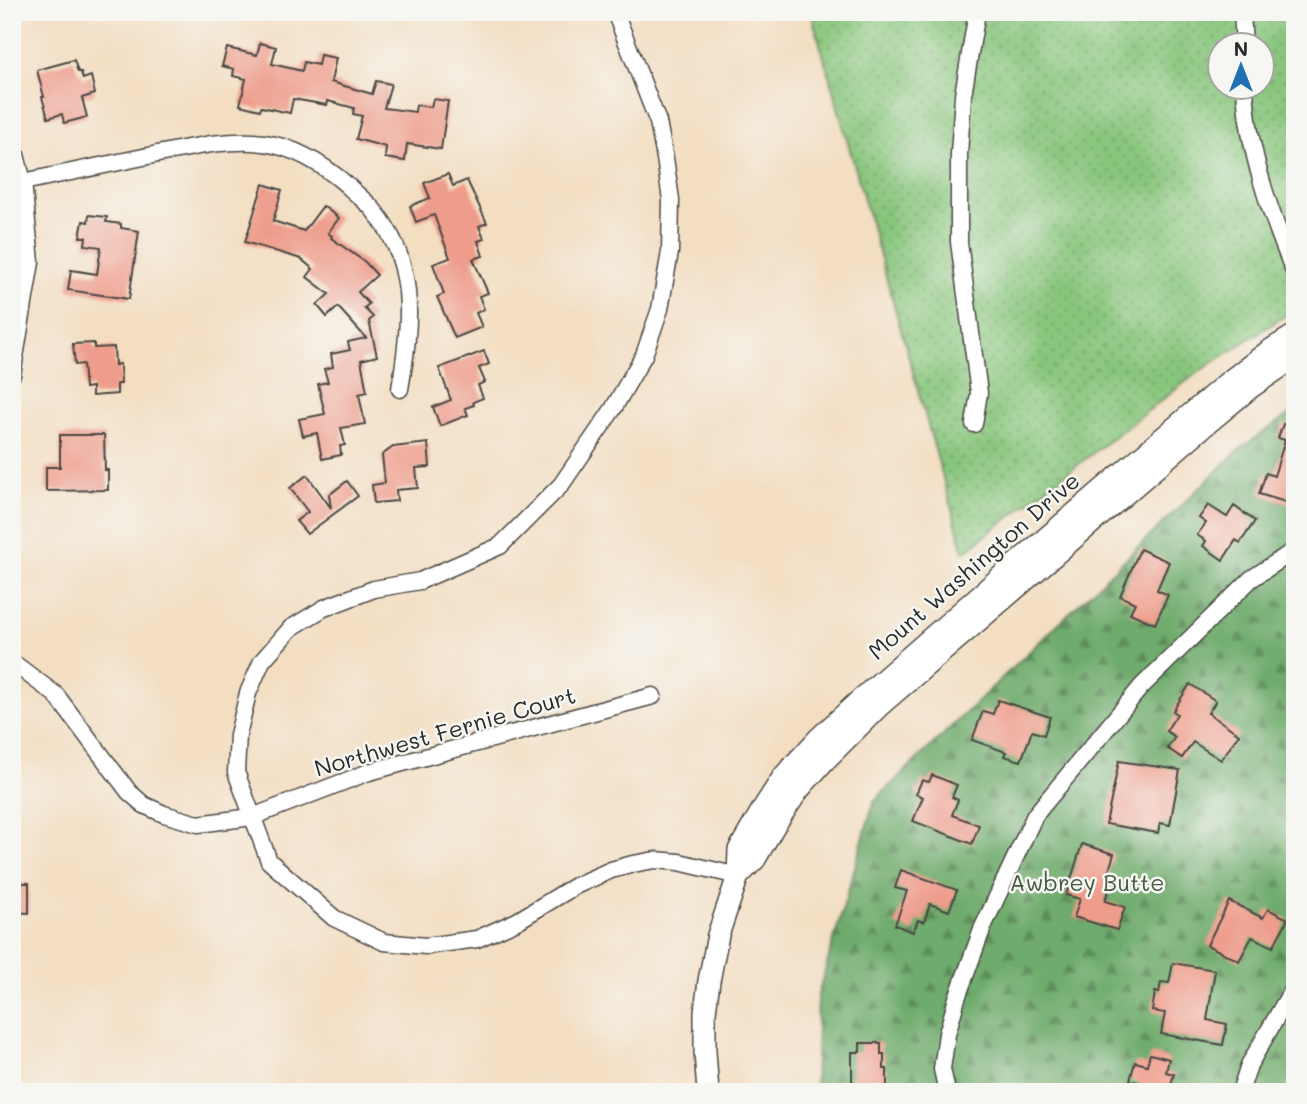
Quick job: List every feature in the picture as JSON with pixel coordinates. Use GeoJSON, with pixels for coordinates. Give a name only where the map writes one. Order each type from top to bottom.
{"type":"FeatureCollection","features":[{"type":"Feature","properties":{"kind":"main road","name":"Mount Washington Drive"},"geometry":{"type":"LineString","coordinates":[[708,1092],[705,1013],[718,935],[738,876],[740,850],[784,776],[818,739],[925,642],[1227,383],[1295,335]]}},
{"type":"Feature","properties":{"kind":"main road","name":"Mount Washington Drive"},"geometry":{"type":"LineString","coordinates":[[738,876],[755,859],[799,789],[879,706],[1204,426],[1251,387],[1295,357]]}},
{"type":"Feature","properties":{"kind":"street"},"geometry":{"type":"LineString","coordinates":[[615,12],[658,122],[671,200],[670,252],[660,309],[643,355],[613,409],[561,485],[500,545],[420,581],[374,589],[324,608],[291,628],[262,661],[247,693],[238,735],[236,772],[269,861],[334,918],[384,942],[426,946],[477,939],[517,921],[575,886],[611,870],[633,864],[655,860],[679,862],[738,876]]}},
{"type":"Feature","properties":{"kind":"street"},"geometry":{"type":"LineString","coordinates":[[974,424],[979,393],[959,242],[959,154],[963,95],[977,12]]}},
{"type":"Feature","properties":{"kind":"street"},"geometry":{"type":"LineString","coordinates":[[1242,12],[1243,32]]}},
{"type":"Feature","properties":{"kind":"street"},"geometry":{"type":"LineString","coordinates":[[1247,102],[1253,147],[1277,229],[1295,274]]}},
{"type":"Feature","properties":{"kind":"street"},"geometry":{"type":"LineString","coordinates":[[12,139],[23,182],[30,270],[12,375]]}},
{"type":"Feature","properties":{"kind":"street"},"geometry":{"type":"LineString","coordinates":[[23,182],[190,148],[236,142],[264,143],[294,151],[331,171],[371,207],[389,232],[400,256],[406,275],[409,327],[400,389]]}},
{"type":"Feature","properties":{"kind":"street"},"geometry":{"type":"LineString","coordinates":[[947,1092],[942,1069],[947,1034],[957,998],[983,928],[1035,815],[1141,687],[1251,579],[1295,550]]}},
{"type":"Feature","properties":{"kind":"street","name":"Northwest Fernie Court"},"geometry":{"type":"LineString","coordinates":[[12,663],[56,695],[128,792],[144,805],[198,824],[252,817],[369,772],[653,696]]}},
{"type":"Feature","properties":{"kind":"street"},"geometry":{"type":"LineString","coordinates":[[1240,1092],[1250,1065],[1295,985]]}},
{"type":"Feature","properties":{"kind":"green space"},"geometry":{"type":"Polygon","coordinates":[[[811,12],[1295,12],[1295,309],[1197,373],[964,552],[811,12]]]}},
{"type":"Feature","properties":{"kind":"green space","name":"Awbrey Butte"},"geometry":{"type":"Polygon","coordinates":[[[1295,410],[1295,1092],[815,1092],[818,995],[874,801],[1240,449],[1295,410]]]}},
{"type":"Feature","properties":{"kind":"building"},"geometry":{"type":"Polygon","coordinates":[[[260,43],[276,47],[272,64],[302,71],[304,62],[318,65],[320,55],[336,58],[331,82],[372,94],[376,81],[391,84],[384,108],[415,112],[416,105],[431,107],[433,99],[448,101],[441,149],[407,144],[405,161],[385,158],[386,147],[356,139],[362,116],[353,114],[354,108],[328,101],[327,105],[293,99],[290,113],[240,105],[246,79],[233,76],[234,69],[222,66],[227,48],[257,55],[260,43]]]}},
{"type":"Feature","properties":{"kind":"building"},"geometry":{"type":"Polygon","coordinates":[[[74,60],[83,79],[91,76],[95,94],[82,98],[87,117],[64,123],[62,114],[48,118],[37,70],[74,60]]]}},
{"type":"Feature","properties":{"kind":"building"},"geometry":{"type":"Polygon","coordinates":[[[448,174],[453,186],[467,180],[487,223],[479,226],[484,239],[478,241],[483,256],[473,259],[488,293],[479,296],[484,309],[476,313],[482,327],[455,338],[437,297],[444,294],[433,264],[450,258],[434,215],[416,222],[410,206],[430,198],[424,183],[448,174]]]}},
{"type":"Feature","properties":{"kind":"building"},"geometry":{"type":"Polygon","coordinates":[[[263,184],[282,190],[273,221],[304,231],[323,206],[339,218],[328,233],[331,238],[365,262],[377,275],[358,292],[369,304],[364,308],[373,317],[369,321],[377,356],[361,360],[367,392],[359,394],[365,424],[341,428],[345,445],[340,446],[341,455],[322,459],[317,433],[303,436],[299,419],[325,414],[318,384],[328,382],[324,369],[333,367],[331,354],[350,350],[348,342],[366,338],[338,307],[327,317],[317,305],[329,294],[307,277],[313,269],[301,259],[245,242],[263,184]]]}},
{"type":"Feature","properties":{"kind":"building"},"geometry":{"type":"Polygon","coordinates":[[[89,215],[107,217],[106,222],[139,231],[129,299],[68,290],[71,270],[97,274],[101,247],[85,245],[86,237],[80,237],[83,221],[88,222],[89,215]]]}},
{"type":"Feature","properties":{"kind":"building"},"geometry":{"type":"Polygon","coordinates":[[[94,343],[94,348],[114,347],[115,365],[120,364],[121,384],[117,384],[117,394],[92,396],[92,387],[85,388],[83,364],[75,365],[73,344],[94,343]]]}},
{"type":"Feature","properties":{"kind":"building"},"geometry":{"type":"Polygon","coordinates":[[[484,351],[489,364],[479,368],[485,382],[478,385],[483,398],[465,408],[468,415],[440,426],[433,407],[451,400],[439,368],[484,351]]]}},
{"type":"Feature","properties":{"kind":"building"},"geometry":{"type":"Polygon","coordinates":[[[1292,419],[1295,420],[1295,505],[1259,494],[1266,473],[1274,476],[1285,440],[1278,438],[1283,424],[1290,426],[1292,419]]]}},
{"type":"Feature","properties":{"kind":"building"},"geometry":{"type":"Polygon","coordinates":[[[60,435],[104,435],[108,490],[46,491],[46,467],[60,467],[60,435]]]}},
{"type":"Feature","properties":{"kind":"building"},"geometry":{"type":"Polygon","coordinates":[[[428,443],[430,467],[416,468],[418,488],[396,490],[397,501],[374,503],[372,485],[385,483],[382,455],[393,447],[428,443]]]}},
{"type":"Feature","properties":{"kind":"building"},"geometry":{"type":"Polygon","coordinates":[[[307,475],[331,508],[329,495],[347,481],[358,496],[307,534],[296,521],[308,512],[290,488],[307,475]]]}},
{"type":"Feature","properties":{"kind":"building"},"geometry":{"type":"Polygon","coordinates":[[[1208,505],[1227,517],[1234,506],[1255,521],[1240,543],[1236,540],[1223,560],[1203,546],[1206,541],[1197,535],[1206,523],[1199,518],[1208,505]]]}},
{"type":"Feature","properties":{"kind":"building"},"geometry":{"type":"Polygon","coordinates":[[[1140,549],[1169,562],[1157,590],[1168,595],[1155,624],[1130,613],[1135,603],[1120,596],[1140,549]]]}},
{"type":"Feature","properties":{"kind":"building"},"geometry":{"type":"Polygon","coordinates":[[[1190,684],[1216,701],[1208,713],[1239,734],[1221,760],[1193,742],[1182,758],[1167,748],[1175,737],[1166,731],[1177,714],[1173,711],[1190,684]]]}},
{"type":"Feature","properties":{"kind":"building"},"geometry":{"type":"Polygon","coordinates":[[[998,700],[1050,717],[1044,735],[1032,731],[1021,761],[1004,756],[1006,752],[972,740],[983,711],[993,714],[998,700]]]}},
{"type":"Feature","properties":{"kind":"building"},"geometry":{"type":"Polygon","coordinates":[[[1119,761],[1180,770],[1170,825],[1160,823],[1158,833],[1106,824],[1119,761]]]}},
{"type":"Feature","properties":{"kind":"building"},"geometry":{"type":"Polygon","coordinates":[[[932,775],[957,785],[952,797],[958,800],[952,815],[979,825],[972,844],[913,821],[923,797],[916,794],[922,780],[929,782],[932,775]]]}},
{"type":"Feature","properties":{"kind":"building"},"geometry":{"type":"Polygon","coordinates":[[[1082,844],[1114,854],[1107,877],[1112,879],[1105,901],[1125,907],[1117,930],[1074,917],[1080,899],[1066,895],[1082,844]]]}},
{"type":"Feature","properties":{"kind":"building"},"geometry":{"type":"Polygon","coordinates":[[[901,870],[957,890],[949,911],[930,904],[924,922],[918,920],[913,932],[895,925],[907,891],[895,888],[901,870]]]}},
{"type":"Feature","properties":{"kind":"building"},"geometry":{"type":"Polygon","coordinates":[[[12,883],[29,883],[29,913],[12,912],[12,883]]]}},
{"type":"Feature","properties":{"kind":"building"},"geometry":{"type":"Polygon","coordinates":[[[1229,901],[1263,918],[1268,909],[1288,919],[1273,947],[1252,937],[1239,961],[1207,945],[1229,901]]]}},
{"type":"Feature","properties":{"kind":"building"},"geometry":{"type":"Polygon","coordinates":[[[1173,963],[1215,970],[1207,1020],[1227,1024],[1223,1045],[1161,1034],[1165,1013],[1152,1011],[1155,992],[1159,993],[1161,982],[1169,983],[1173,963]]]}},
{"type":"Feature","properties":{"kind":"building"},"geometry":{"type":"Polygon","coordinates":[[[860,1043],[881,1043],[884,1069],[887,1069],[887,1092],[856,1092],[856,1086],[852,1086],[852,1052],[860,1052],[860,1043]]]}},
{"type":"Feature","properties":{"kind":"building"},"geometry":{"type":"Polygon","coordinates":[[[1150,1054],[1169,1059],[1166,1072],[1174,1074],[1169,1092],[1138,1092],[1140,1083],[1130,1080],[1135,1062],[1147,1065],[1150,1054]]]}}]}
